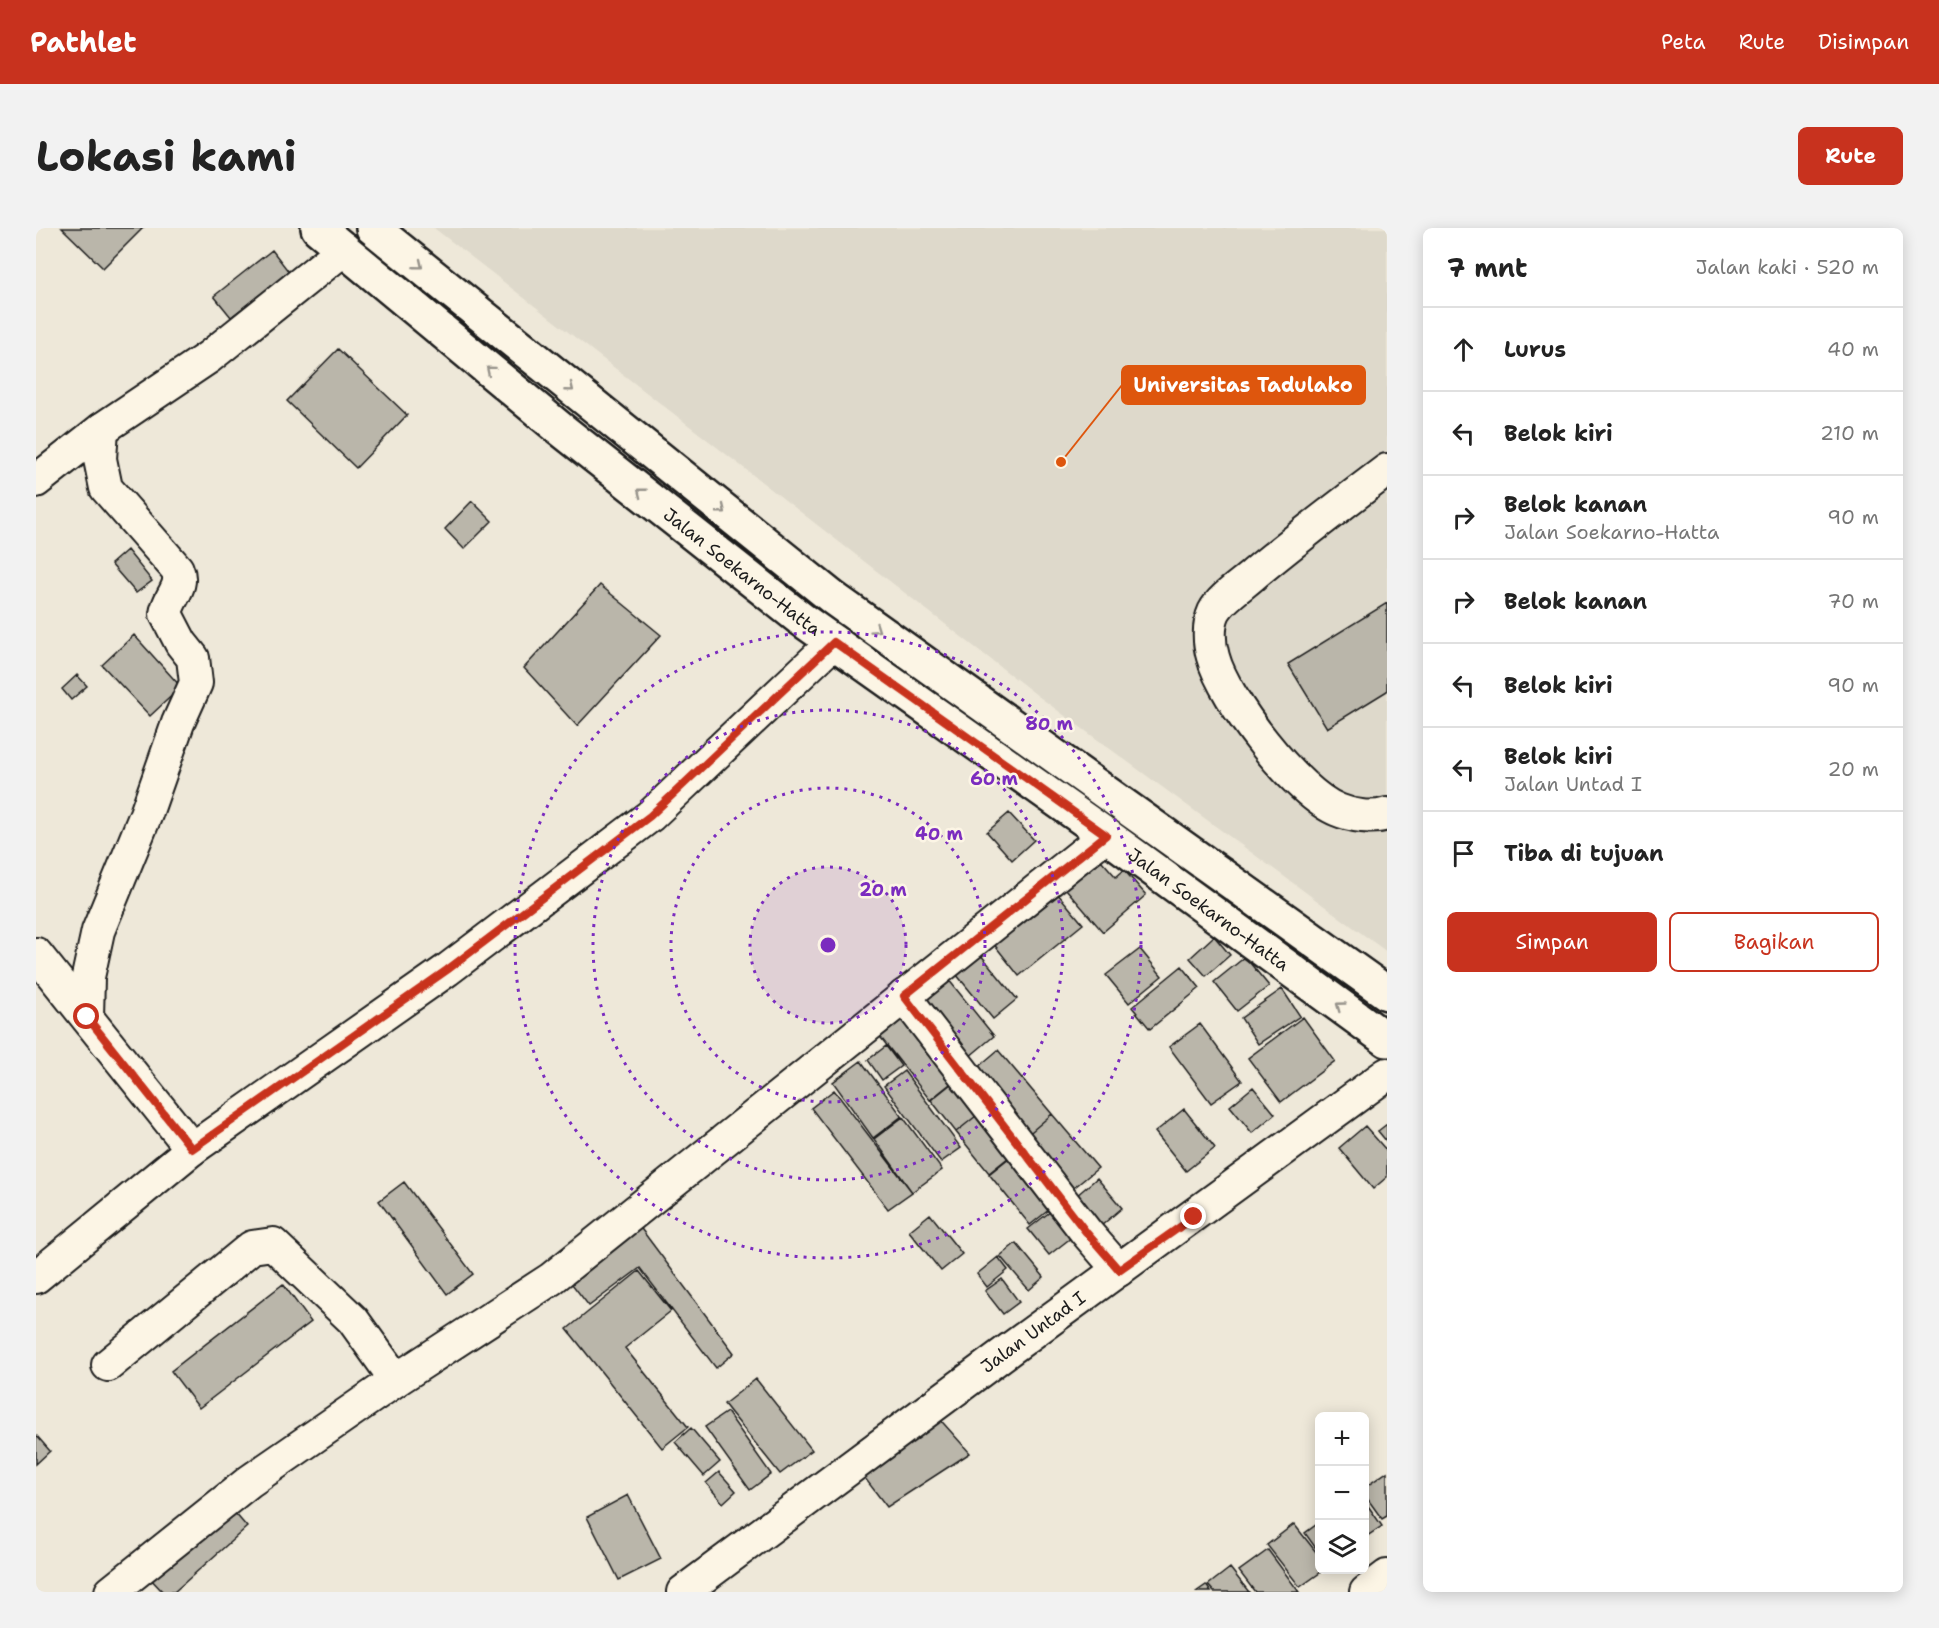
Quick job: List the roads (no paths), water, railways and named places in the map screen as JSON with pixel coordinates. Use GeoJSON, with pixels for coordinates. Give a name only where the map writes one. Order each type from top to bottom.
{"type":"FeatureCollection","features":[{"type":"Feature","properties":{"kind":"main road","name":"Jalan Soekarno-Hatta"},"geometry":{"type":"LineString","coordinates":[[318,228],[558,427],[834,642],[1106,835],[1387,1040]]}},
{"type":"Feature","properties":{"kind":"main road","name":"Jalan Soekarno-Hatta"},"geometry":{"type":"LineString","coordinates":[[373,228],[833,598],[1387,993]]}},
{"type":"Feature","properties":{"kind":"street"},"geometry":{"type":"LineString","coordinates":[[36,481],[102,429],[209,357],[344,249]]}},
{"type":"Feature","properties":{"kind":"street"},"geometry":{"type":"LineString","coordinates":[[87,1017],[88,977],[98,931],[146,814],[178,723],[196,683],[193,658],[167,620],[167,609],[179,585],[180,576],[177,569],[106,488],[100,459],[102,429]]}},
{"type":"Feature","properties":{"kind":"street"},"geometry":{"type":"LineString","coordinates":[[1387,470],[1298,537],[1232,592],[1214,612],[1209,638],[1219,673],[1262,742],[1284,767],[1313,795],[1338,810],[1377,818],[1387,814]]}},
{"type":"Feature","properties":{"kind":"street"},"geometry":{"type":"LineString","coordinates":[[36,1277],[192,1149],[447,970],[650,816],[834,642]]}},
{"type":"Feature","properties":{"kind":"street"},"geometry":{"type":"LineString","coordinates":[[111,1592],[250,1481],[396,1380],[551,1279],[1106,835]]}},
{"type":"Feature","properties":{"kind":"street"},"geometry":{"type":"LineString","coordinates":[[36,954],[192,1149]]}},
{"type":"Feature","properties":{"kind":"street"},"geometry":{"type":"LineString","coordinates":[[904,996],[1086,1232],[1119,1270]]}},
{"type":"Feature","properties":{"kind":"street","name":"Jalan Untad I"},"geometry":{"type":"LineString","coordinates":[[683,1592],[1387,1074]]}},
{"type":"Feature","properties":{"kind":"street"},"geometry":{"type":"LineString","coordinates":[[108,1365],[252,1247],[273,1244],[353,1320],[396,1380]]}},
{"type":"Feature","properties":{"kind":"street"},"geometry":{"type":"LineString","coordinates":[[1366,1592],[1387,1576]]}},
{"type":"Feature","properties":{"kind":"place","name":"Universitas Tadulako"},"geometry":{"type":"Point","coordinates":[1061,462]}}]}
